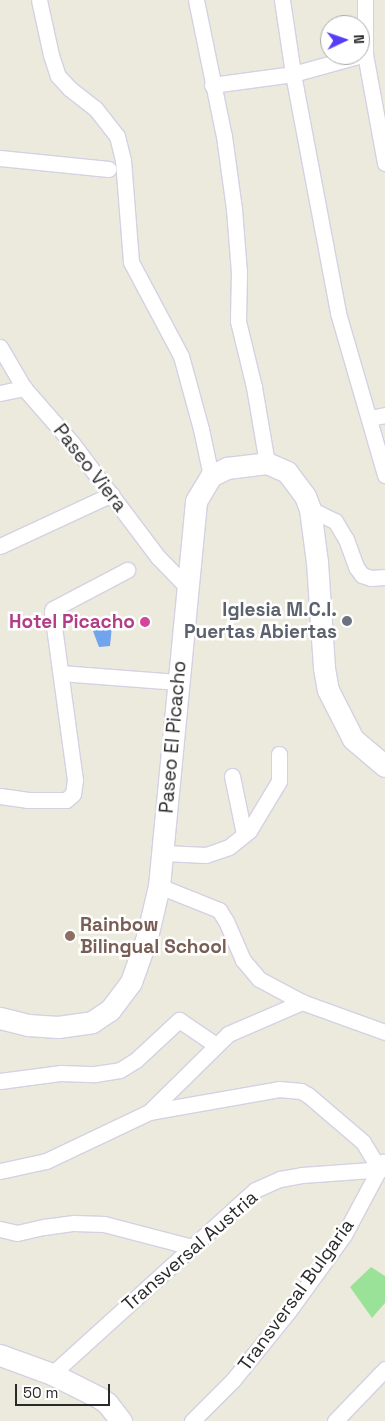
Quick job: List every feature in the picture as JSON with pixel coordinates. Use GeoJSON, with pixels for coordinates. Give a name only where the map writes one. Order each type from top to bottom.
{"type":"FeatureCollection","features":[{"type":"Feature","properties":{"kind":"street"},"geometry":{"type":"LineString","coordinates":[[39,0],[50,55],[58,76],[69,88],[95,108],[117,136],[123,160],[131,262],[180,356],[201,429],[211,476],[228,468],[267,463],[287,472],[297,482],[310,510],[317,562],[324,668],[328,690],[353,739],[385,766]]}},
{"type":"Feature","properties":{"kind":"street"},"geometry":{"type":"LineString","coordinates":[[196,0],[224,136],[234,210],[239,272],[238,320],[254,387],[267,463]]}},
{"type":"Feature","properties":{"kind":"street"},"geometry":{"type":"LineString","coordinates":[[282,0],[292,74],[338,313],[385,475]]}},
{"type":"Feature","properties":{"kind":"street"},"geometry":{"type":"LineString","coordinates":[[365,0],[365,15]]}},
{"type":"Feature","properties":{"kind":"street"},"geometry":{"type":"LineString","coordinates":[[212,85],[292,74],[325,65]]}},
{"type":"Feature","properties":{"kind":"street"},"geometry":{"type":"LineString","coordinates":[[368,65],[385,163]]}},
{"type":"Feature","properties":{"kind":"street"},"geometry":{"type":"LineString","coordinates":[[0,158],[108,169]]}},
{"type":"Feature","properties":{"kind":"street","name":"Paseo Viera"},"geometry":{"type":"LineString","coordinates":[[0,347],[24,388],[112,494],[158,557],[186,586]]}},
{"type":"Feature","properties":{"kind":"street"},"geometry":{"type":"LineString","coordinates":[[0,393],[24,388]]}},
{"type":"Feature","properties":{"kind":"street"},"geometry":{"type":"LineString","coordinates":[[370,418],[385,415]]}},
{"type":"Feature","properties":{"kind":"street","name":"Paseo El Picacho"},"geometry":{"type":"LineString","coordinates":[[0,1018],[28,1024],[58,1027],[92,1022],[110,1010],[131,982],[147,937],[159,886],[186,586],[196,501],[211,476]]}},
{"type":"Feature","properties":{"kind":"street"},"geometry":{"type":"LineString","coordinates":[[0,546],[112,494]]}},
{"type":"Feature","properties":{"kind":"street"},"geometry":{"type":"LineString","coordinates":[[310,510],[335,521],[346,539],[356,567],[362,575],[371,578],[385,577]]}},
{"type":"Feature","properties":{"kind":"street"},"geometry":{"type":"LineString","coordinates":[[0,796],[27,800],[66,800],[73,794],[75,780],[53,609],[127,570]]}},
{"type":"Feature","properties":{"kind":"street"},"geometry":{"type":"LineString","coordinates":[[61,673],[177,682]]}},
{"type":"Feature","properties":{"kind":"street"},"geometry":{"type":"LineString","coordinates":[[163,853],[206,855],[229,847],[244,834],[279,781],[279,754]]}},
{"type":"Feature","properties":{"kind":"street"},"geometry":{"type":"LineString","coordinates":[[232,776],[244,834]]}},
{"type":"Feature","properties":{"kind":"street"},"geometry":{"type":"LineString","coordinates":[[159,886],[219,910],[226,921],[243,960],[257,978],[302,1002],[385,1032]]}},
{"type":"Feature","properties":{"kind":"street"},"geometry":{"type":"LineString","coordinates":[[149,1112],[216,1045],[233,1031],[302,1002]]}},
{"type":"Feature","properties":{"kind":"street"},"geometry":{"type":"LineString","coordinates":[[0,1081],[61,1073],[95,1074],[120,1070],[136,1060],[179,1020],[182,1020],[216,1045]]}},
{"type":"Feature","properties":{"kind":"street"},"geometry":{"type":"LineString","coordinates":[[0,1171],[46,1162],[149,1112],[279,1089],[301,1091],[363,1142],[383,1165]]}},
{"type":"Feature","properties":{"kind":"street","name":"Transversal Austria"},"geometry":{"type":"LineString","coordinates":[[52,1374],[256,1190],[280,1179],[383,1165]]}},
{"type":"Feature","properties":{"kind":"street","name":"Transversal Bulgaria"},"geometry":{"type":"LineString","coordinates":[[192,1421],[233,1380],[288,1312],[344,1236],[383,1165]]}},
{"type":"Feature","properties":{"kind":"street"},"geometry":{"type":"LineString","coordinates":[[0,1229],[17,1233],[74,1223],[104,1224],[192,1247]]}},
{"type":"Feature","properties":{"kind":"street"},"geometry":{"type":"LineString","coordinates":[[0,1355],[52,1374],[100,1398],[107,1403],[121,1421]]}},
{"type":"Feature","properties":{"kind":"street"},"geometry":{"type":"LineString","coordinates":[[335,1421],[385,1369]]}},
{"type":"Feature","properties":{"kind":"green space"},"geometry":{"type":"Polygon","coordinates":[[[371,1267],[385,1276],[385,1303],[372,1318],[350,1287],[371,1267]]]}},
{"type":"Feature","properties":{"kind":"water"},"geometry":{"type":"Polygon","coordinates":[[[109,624],[112,626],[110,646],[99,647],[93,631],[109,624]]]}},
{"type":"Feature","properties":{"kind":"place","name":"Iglesia M.C.I. Puertas Abiertas"},"geometry":{"type":"Point","coordinates":[347,621]}},
{"type":"Feature","properties":{"kind":"place","name":"Hotel Picacho"},"geometry":{"type":"Point","coordinates":[145,622]}},
{"type":"Feature","properties":{"kind":"place","name":"Rainbow Bilingual School"},"geometry":{"type":"Point","coordinates":[70,936]}}]}
